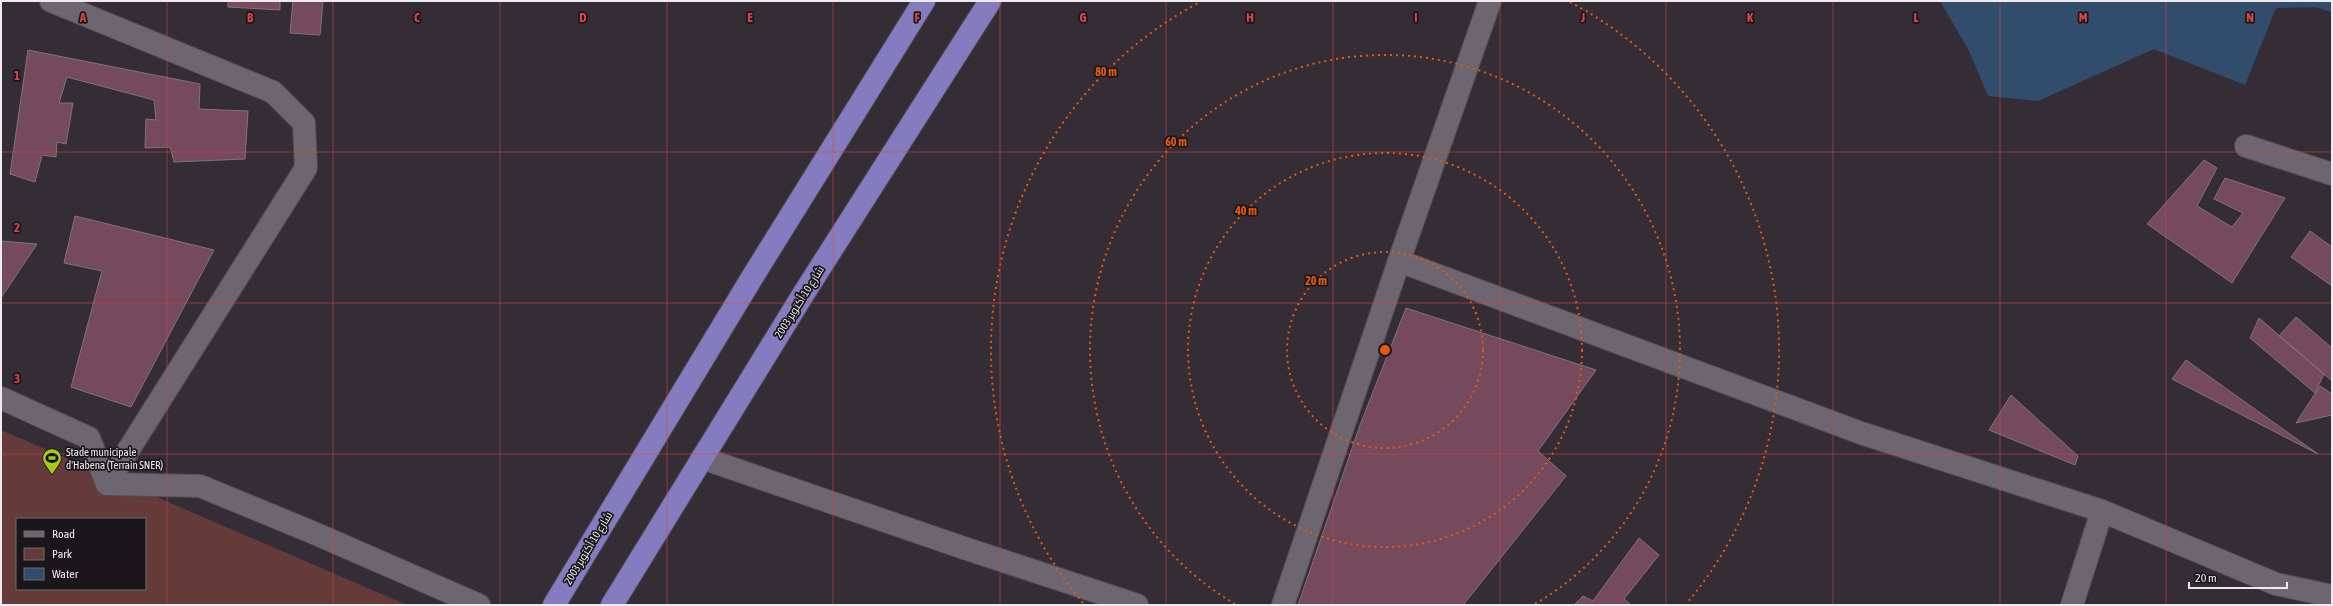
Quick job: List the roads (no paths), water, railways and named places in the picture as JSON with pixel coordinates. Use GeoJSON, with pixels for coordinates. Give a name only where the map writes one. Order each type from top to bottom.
{"type":"FeatureCollection","features":[{"type":"Feature","properties":{"kind":"highway","name":"شارع 10 أكتوبر 2003"},"geometry":{"type":"LineString","coordinates":[[554,605],[753,276],[924,1]]}},
{"type":"Feature","properties":{"kind":"highway","name":"شارع 10 أكتوبر 2003"},"geometry":{"type":"LineString","coordinates":[[612,605],[808,286],[990,1]]}},
{"type":"Feature","properties":{"kind":"street"},"geometry":{"type":"LineString","coordinates":[[51,1],[273,92],[304,123],[306,168],[107,484]]}},
{"type":"Feature","properties":{"kind":"street"},"geometry":{"type":"LineString","coordinates":[[1283,605],[1399,262],[1490,1]]}},
{"type":"Feature","properties":{"kind":"street"},"geometry":{"type":"LineString","coordinates":[[2246,146],[2332,174]]}},
{"type":"Feature","properties":{"kind":"street"},"geometry":{"type":"LineString","coordinates":[[1399,262],[1862,433],[2102,511],[2276,584],[2332,596]]}},
{"type":"Feature","properties":{"kind":"street"},"geometry":{"type":"LineString","coordinates":[[1,398],[89,438],[107,484]]}},
{"type":"Feature","properties":{"kind":"street"},"geometry":{"type":"LineString","coordinates":[[702,458],[964,548],[1137,605]]}},
{"type":"Feature","properties":{"kind":"street"},"geometry":{"type":"LineString","coordinates":[[107,484],[200,486],[314,533],[479,605]]}},
{"type":"Feature","properties":{"kind":"street"},"geometry":{"type":"LineString","coordinates":[[2072,605],[2102,511]]}},
{"type":"Feature","properties":{"kind":"water"},"geometry":{"type":"Polygon","coordinates":[[[1940,1],[2332,1],[2332,12],[2315,7],[2276,8],[2245,85],[2154,49],[2038,101],[1988,96],[1969,51],[1940,1]]]}},
{"type":"Feature","properties":{"kind":"place","name":"Stade municipale d'Habena (Terrain SNER)"},"geometry":{"type":"Point","coordinates":[52,475]}}]}
